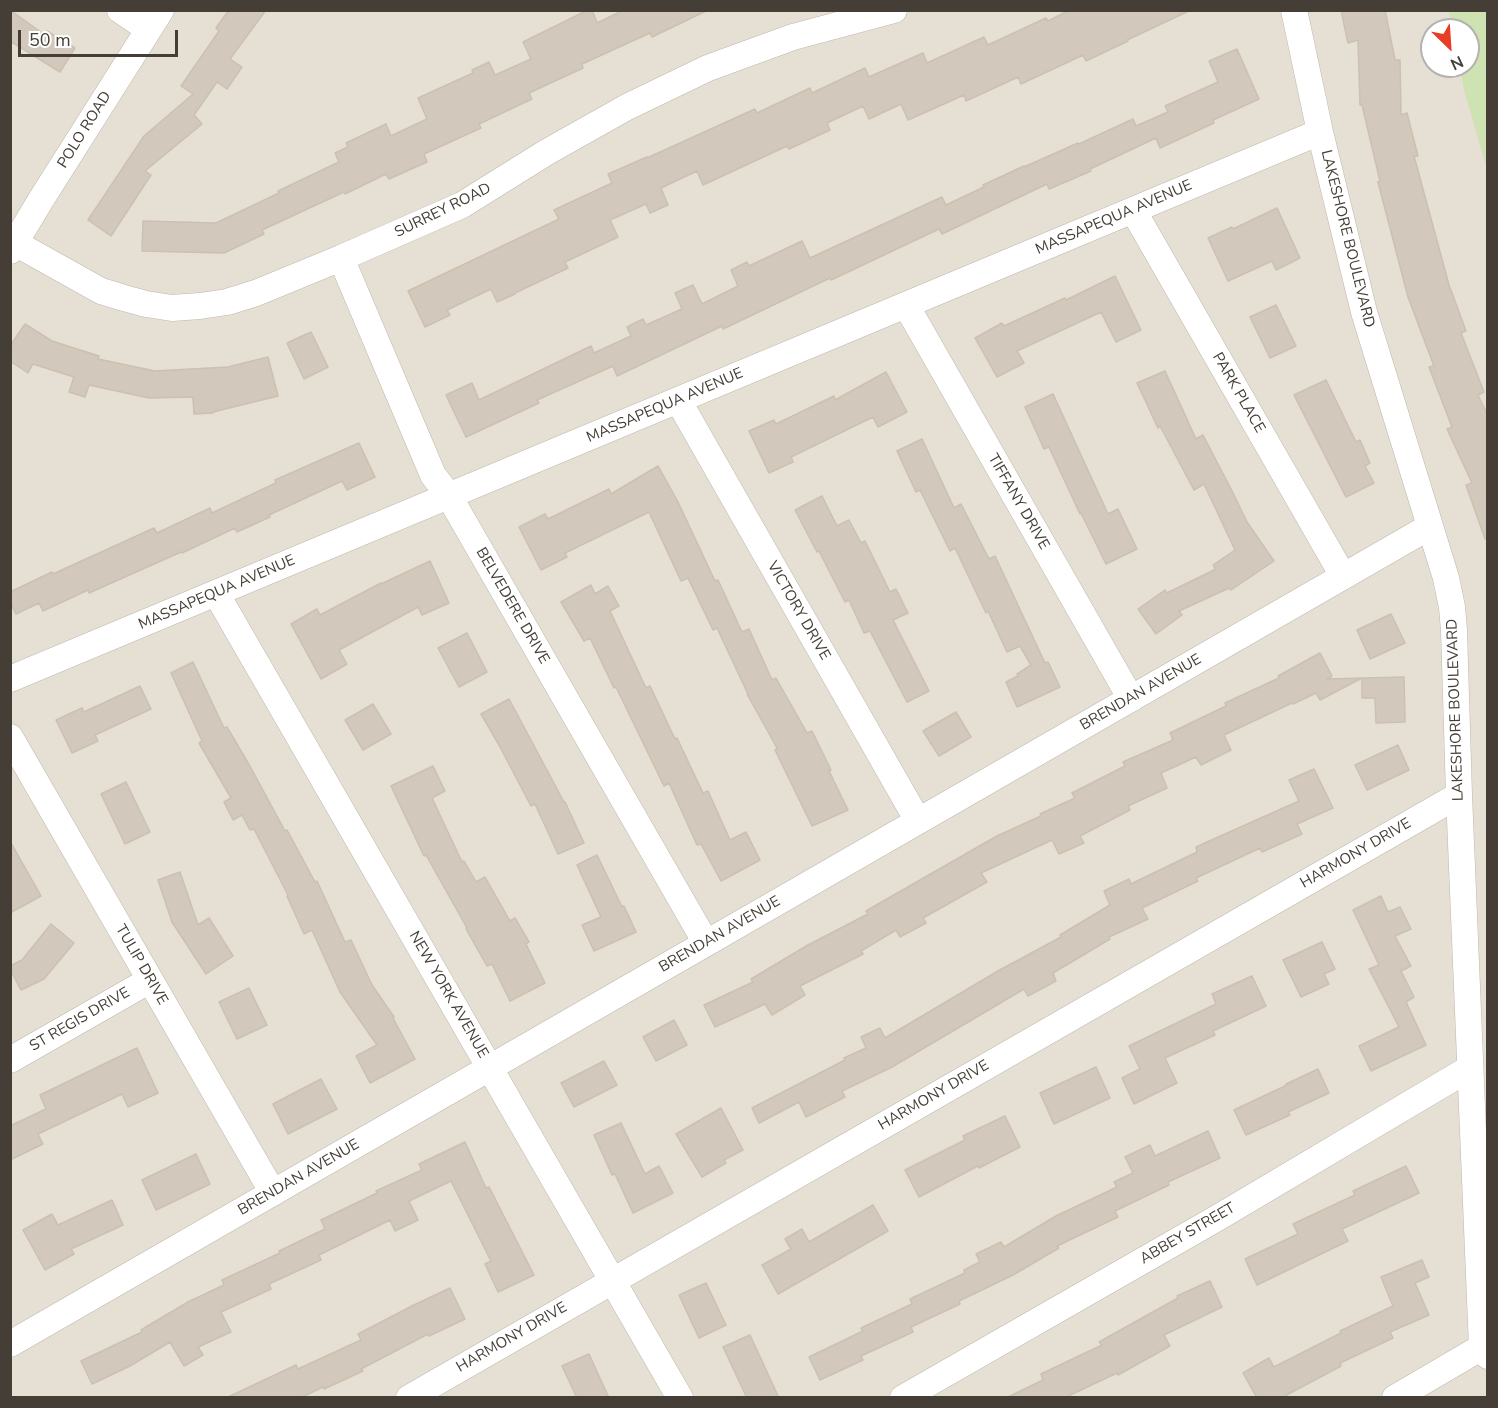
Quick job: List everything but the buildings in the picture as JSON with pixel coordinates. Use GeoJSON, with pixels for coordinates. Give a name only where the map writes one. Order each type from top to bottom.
{"type":"FeatureCollection","features":[{"type":"Feature","properties":{"kind":"street"},"geometry":{"type":"LineString","coordinates":[[120,10],[154,20]]}},
{"type":"Feature","properties":{"kind":"street","name":"SURREY ROAD"},"geometry":{"type":"LineString","coordinates":[[13,247],[101,291],[146,304],[172,308],[227,302],[256,293],[341,258],[462,205],[547,152],[627,107],[708,68],[793,37],[894,10]]}},
{"type":"Feature","properties":{"kind":"street","name":"LAKESHORE BOULEVARD"},"geometry":{"type":"LineString","coordinates":[[1293,10],[1364,312],[1446,578],[1452,608],[1470,1068],[1485,1352]]}},
{"type":"Feature","properties":{"kind":"street","name":"POLO ROAD"},"geometry":{"type":"LineString","coordinates":[[13,247],[154,20]]}},
{"type":"Feature","properties":{"kind":"street","name":"MASSAPEQUA AVENUE"},"geometry":{"type":"LineString","coordinates":[[10,679],[1320,132]]}},
{"type":"Feature","properties":{"kind":"street","name":"PARK PLACE"},"geometry":{"type":"LineString","coordinates":[[1133,210],[1343,576]]}},
{"type":"Feature","properties":{"kind":"street","name":"BELVEDERE DRIVE"},"geometry":{"type":"LineString","coordinates":[[341,258],[433,475],[449,496],[706,944]]}},
{"type":"Feature","properties":{"kind":"street","name":"TIFFANY DRIVE"},"geometry":{"type":"LineString","coordinates":[[906,305],[1131,699]]}},
{"type":"Feature","properties":{"kind":"street","name":"VICTORY DRIVE"},"geometry":{"type":"LineString","coordinates":[[678,400],[918,821]]}},
{"type":"Feature","properties":{"kind":"street","name":"BRENDAN AVENUE"},"geometry":{"type":"LineString","coordinates":[[10,1344],[1429,527]]}},
{"type":"Feature","properties":{"kind":"street","name":"NEW YORK AVENUE"},"geometry":{"type":"LineString","coordinates":[[216,593],[680,1398]]}},
{"type":"Feature","properties":{"kind":"street","name":"TULIP DRIVE"},"geometry":{"type":"LineString","coordinates":[[10,737],[273,1193]]}},
{"type":"Feature","properties":{"kind":"street","name":"HARMONY DRIVE"},"geometry":{"type":"LineString","coordinates":[[409,1398],[1459,795]]}},
{"type":"Feature","properties":{"kind":"street","name":"ST REGIS DRIVE"},"geometry":{"type":"LineString","coordinates":[[10,1060],[150,980]]}},
{"type":"Feature","properties":{"kind":"street","name":"ABBEY STREET"},"geometry":{"type":"LineString","coordinates":[[903,1398],[1219,1217],[1470,1068]]}},
{"type":"Feature","properties":{"kind":"street"},"geometry":{"type":"LineString","coordinates":[[1395,1398],[1485,1352]]}},
{"type":"Feature","properties":{"kind":"shaded area"},"geometry":{"type":"Polygon","coordinates":[[[10,11],[1452,11],[1454,18],[1420,18],[1420,78],[1469,78],[1488,152],[1487,1397],[11,1397],[10,11]]]}},
{"type":"Feature","properties":{"kind":"green space"},"geometry":{"type":"Polygon","coordinates":[[[1449,11],[1487,11],[1487,169],[1462,78],[1480,78],[1480,18],[1450,18],[1449,11]]]}}]}
